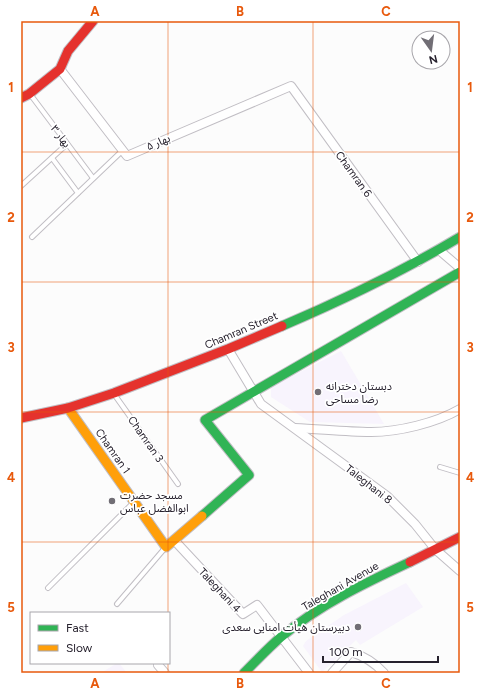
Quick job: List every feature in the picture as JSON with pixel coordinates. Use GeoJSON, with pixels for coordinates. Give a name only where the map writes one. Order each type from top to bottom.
{"type":"FeatureCollection","features":[{"type":"Feature","properties":{"kind":"street"},"geometry":{"type":"LineString","coordinates":[[25,96],[60,69],[68,52],[93,21]]}},
{"type":"Feature","properties":{"kind":"street"},"geometry":{"type":"LineString","coordinates":[[60,69],[123,150]]}},
{"type":"Feature","properties":{"kind":"street","name":"بهار ۵"},"geometry":{"type":"LineString","coordinates":[[123,150],[127,156],[291,86]]}},
{"type":"Feature","properties":{"kind":"street","name":"Chamran 6"},"geometry":{"type":"LineString","coordinates":[[291,86],[418,262]]}},
{"type":"Feature","properties":{"kind":"street","name":"Chamran Street"},"geometry":{"type":"LineString","coordinates":[[21,418],[68,408],[114,394],[228,349],[324,308],[418,262],[460,237]]}},
{"type":"Feature","properties":{"kind":"street"},"geometry":{"type":"LineString","coordinates":[[439,250],[460,268]]}},
{"type":"Feature","properties":{"kind":"street"},"geometry":{"type":"LineString","coordinates":[[166,547],[249,475],[205,420],[460,272]]}},
{"type":"Feature","properties":{"kind":"street","name":"Taleghani 8"},"geometry":{"type":"LineString","coordinates":[[228,349],[262,404],[387,496],[415,524],[435,549],[460,572]]}},
{"type":"Feature","properties":{"kind":"street","name":"Chamran 1"},"geometry":{"type":"LineString","coordinates":[[68,408],[166,547]]}},
{"type":"Feature","properties":{"kind":"street"},"geometry":{"type":"LineString","coordinates":[[294,428],[373,432],[402,429],[430,422],[460,409]]}},
{"type":"Feature","properties":{"kind":"street","name":"Taleghani Avenue"},"geometry":{"type":"LineString","coordinates":[[244,673],[281,637],[319,610],[368,582],[460,538]]}},
{"type":"Feature","properties":{"kind":"street","name":"Taleghani 4"},"geometry":{"type":"LineString","coordinates":[[174,540],[242,614],[257,605],[281,637]]}},
{"type":"Feature","properties":{"kind":"street"},"geometry":{"type":"LineString","coordinates":[[281,637],[309,673]]}},
{"type":"Feature","properties":{"kind":"street"},"geometry":{"type":"LineString","coordinates":[[332,673],[351,652],[374,663],[384,673]]}},
{"type":"Feature","properties":{"kind":"street"},"geometry":{"type":"LineString","coordinates":[[158,665],[165,673]]}},
{"type":"Feature","properties":{"kind":"lane","name":"بهار ۳"},"geometry":{"type":"LineString","coordinates":[[25,96],[67,144],[94,178]]}},
{"type":"Feature","properties":{"kind":"lane"},"geometry":{"type":"LineString","coordinates":[[21,186],[67,144]]}},
{"type":"Feature","properties":{"kind":"lane"},"geometry":{"type":"LineString","coordinates":[[32,237],[123,150]]}},
{"type":"Feature","properties":{"kind":"lane"},"geometry":{"type":"LineString","coordinates":[[52,158],[78,193]]}},
{"type":"Feature","properties":{"kind":"lane","name":"Chamran 3"},"geometry":{"type":"LineString","coordinates":[[114,394],[178,484]]}},
{"type":"Feature","properties":{"kind":"lane"},"geometry":{"type":"LineString","coordinates":[[440,467],[460,473]]}},
{"type":"Feature","properties":{"kind":"lane"},"geometry":{"type":"LineString","coordinates":[[48,588],[134,502]]}},
{"type":"Feature","properties":{"kind":"lane"},"geometry":{"type":"LineString","coordinates":[[116,604],[166,547]]}},
{"type":"Feature","properties":{"kind":"shaded area","name":"دبستان دخترانه رضا مساحی"},"geometry":{"type":"Polygon","coordinates":[[[341,351],[384,424],[310,422],[271,397],[271,387],[341,351]]]}},
{"type":"Feature","properties":{"kind":"shaded area","name":"دبیرستان هیأت امنایی سعدی"},"geometry":{"type":"Polygon","coordinates":[[[406,583],[423,607],[360,645],[356,640],[322,672],[303,646],[306,641],[344,615],[406,583]]]}},
{"type":"Feature","properties":{"kind":"shaded area"},"geometry":{"type":"Polygon","coordinates":[[[115,664],[120,664],[127,673],[101,673],[115,664]]]}},
{"type":"Feature","properties":{"kind":"traffic: fast"},"geometry":{"type":"LineString","coordinates":[[282,326],[328,306],[417,262],[460,237]]}},
{"type":"Feature","properties":{"kind":"traffic: fast"},"geometry":{"type":"LineString","coordinates":[[202,516],[249,475],[205,420],[460,272]]}},
{"type":"Feature","properties":{"kind":"traffic: fast"},"geometry":{"type":"LineString","coordinates":[[244,673],[281,637],[296,625],[343,595],[410,562]]}},
{"type":"Feature","properties":{"kind":"traffic: slow"},"geometry":{"type":"LineString","coordinates":[[68,408],[166,547],[202,516]]}},
{"type":"Feature","properties":{"kind":"traffic: jam"},"geometry":{"type":"LineString","coordinates":[[21,98],[29,94],[60,69],[68,51],[93,21]]}},
{"type":"Feature","properties":{"kind":"traffic: jam"},"geometry":{"type":"LineString","coordinates":[[21,418],[68,408],[114,393],[228,349],[282,326]]}},
{"type":"Feature","properties":{"kind":"traffic: jam"},"geometry":{"type":"LineString","coordinates":[[410,562],[460,537]]}},
{"type":"Feature","properties":{"kind":"place","name":"دبستان دخترانه رضا مساحی"},"geometry":{"type":"Point","coordinates":[318,392]}},
{"type":"Feature","properties":{"kind":"place","name":"مسجد حضرت ابوالفضل عباس"},"geometry":{"type":"Point","coordinates":[112,501]}},
{"type":"Feature","properties":{"kind":"place","name":"دبیرستان هیأت امنایی سعدی"},"geometry":{"type":"Point","coordinates":[358,627]}}]}
